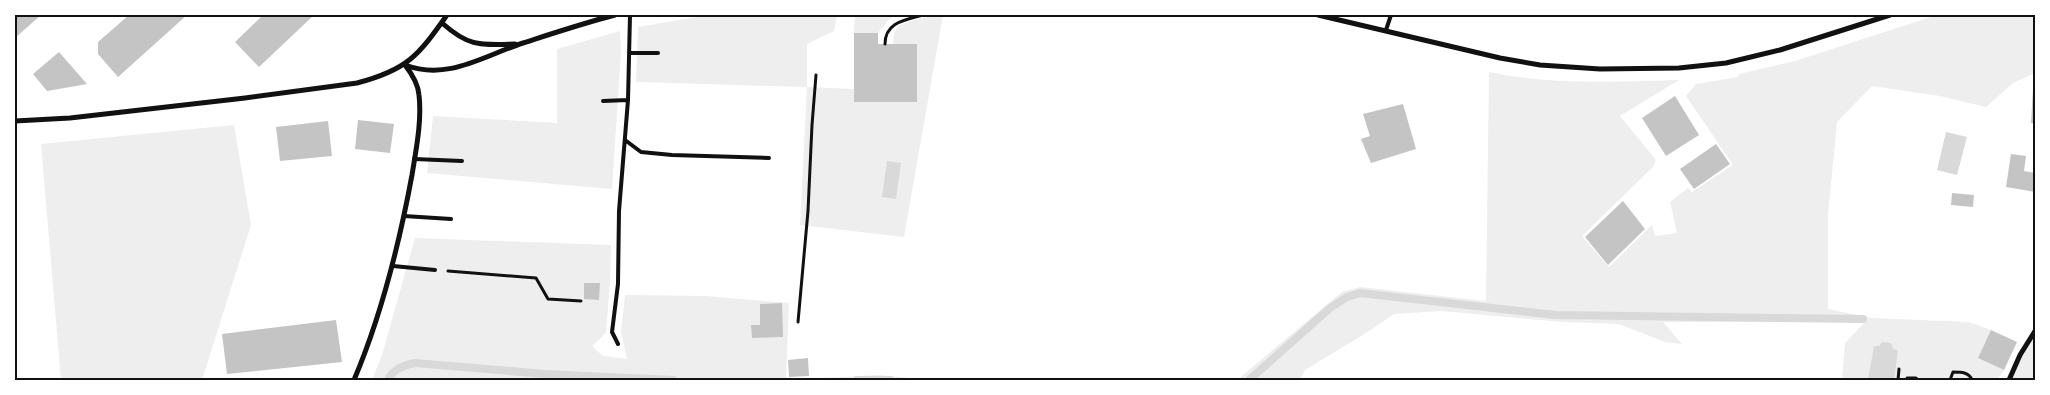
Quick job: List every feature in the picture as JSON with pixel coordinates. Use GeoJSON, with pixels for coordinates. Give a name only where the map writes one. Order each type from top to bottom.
{"type":"FeatureCollection","features":[{"type":"Feature","properties":{"kind":"street"},"geometry":{"type":"LineString","coordinates":[[15,121],[80,117],[330,88],[374,78],[405,65],[425,46],[447,15]]}},
{"type":"Feature","properties":{"kind":"street"},"geometry":{"type":"LineString","coordinates":[[405,65],[427,71],[452,68],[472,63],[520,44],[615,15]]}},
{"type":"Feature","properties":{"kind":"street"},"geometry":{"type":"LineString","coordinates":[[1318,15],[1500,58],[1540,65],[1600,69],[1679,68],[1711,65],[1788,47],[1890,15]]}},
{"type":"Feature","properties":{"kind":"street"},"geometry":{"type":"LineString","coordinates":[[442,23],[457,36],[471,42],[520,44]]}},
{"type":"Feature","properties":{"kind":"street"},"geometry":{"type":"LineString","coordinates":[[354,380],[365,355],[393,266],[414,159],[419,94],[411,73],[405,65]]}},
{"type":"Feature","properties":{"kind":"street"},"geometry":{"type":"LineString","coordinates":[[2009,380],[2020,355],[2035,331]]}},
{"type":"Feature","properties":{"kind":"lane"},"geometry":{"type":"LineString","coordinates":[[618,344],[612,332],[618,284],[619,211],[628,100],[630,15]]}},
{"type":"Feature","properties":{"kind":"lane"},"geometry":{"type":"LineString","coordinates":[[1386,30],[1391,15]]}},
{"type":"Feature","properties":{"kind":"lane"},"geometry":{"type":"LineString","coordinates":[[629,53],[658,53]]}},
{"type":"Feature","properties":{"kind":"lane"},"geometry":{"type":"LineString","coordinates":[[603,101],[628,100]]}},
{"type":"Feature","properties":{"kind":"lane"},"geometry":{"type":"LineString","coordinates":[[625,140],[641,152],[672,155],[769,158]]}},
{"type":"Feature","properties":{"kind":"lane"},"geometry":{"type":"LineString","coordinates":[[414,159],[462,160]]}},
{"type":"Feature","properties":{"kind":"lane"},"geometry":{"type":"LineString","coordinates":[[404,216],[450,219]]}},
{"type":"Feature","properties":{"kind":"lane"},"geometry":{"type":"LineString","coordinates":[[393,266],[435,270]]}},
{"type":"Feature","properties":{"kind":"path"},"geometry":{"type":"LineString","coordinates":[[885,44],[888,30],[899,21],[923,15]]}},
{"type":"Feature","properties":{"kind":"path"},"geometry":{"type":"LineString","coordinates":[[798,322],[808,211],[816,75]]}},
{"type":"Feature","properties":{"kind":"path"},"geometry":{"type":"LineString","coordinates":[[435,270],[536,278],[548,299],[581,301]]}},
{"type":"Feature","properties":{"kind":"path"},"geometry":{"type":"LineString","coordinates":[[1898,380],[1899,369]]}},
{"type":"Feature","properties":{"kind":"path"},"geometry":{"type":"LineString","coordinates":[[1950,380],[1954,372],[1963,372],[1971,377],[1972,380]]}},
{"type":"Feature","properties":{"kind":"path"},"geometry":{"type":"LineString","coordinates":[[1907,380],[1907,378],[1916,378],[1918,380]]}},
{"type":"Feature","properties":{"kind":"shaded area"},"geometry":{"type":"Polygon","coordinates":[[[709,15],[837,15],[834,31],[807,44],[807,87],[636,82],[638,27],[709,15]]]}},
{"type":"Feature","properties":{"kind":"shaded area"},"geometry":{"type":"Polygon","coordinates":[[[855,15],[898,15],[889,19],[878,33],[854,33],[855,15]]]}},
{"type":"Feature","properties":{"kind":"shaded area"},"geometry":{"type":"Polygon","coordinates":[[[943,15],[904,237],[800,225],[807,87],[854,89],[855,102],[916,102],[893,44],[895,32],[900,25],[905,23],[926,17],[943,15]]]}},
{"type":"Feature","properties":{"kind":"shaded area"},"geometry":{"type":"Polygon","coordinates":[[[1937,15],[2035,15],[2035,73],[2013,83],[1986,107],[1940,96],[1872,86],[1837,122],[1828,215],[1828,309],[1872,318],[1969,322],[1991,330],[1978,358],[2004,370],[1997,380],[1842,380],[1845,343],[1865,322],[1663,322],[1682,344],[1665,342],[1619,324],[1563,322],[1441,311],[1394,314],[1305,370],[1300,380],[1237,380],[1342,292],[1360,287],[1486,301],[1489,72],[1560,81],[1679,80],[1620,116],[1656,160],[1653,167],[1582,236],[1609,267],[1652,225],[1655,236],[1677,233],[1670,202],[1688,188],[1692,192],[1733,165],[1686,96],[1696,84],[1738,77],[1739,74],[1795,61],[1937,15]]]}},
{"type":"Feature","properties":{"kind":"shaded area"},"geometry":{"type":"Polygon","coordinates":[[[620,31],[621,52],[612,189],[427,173],[433,116],[557,123],[557,49],[620,31]]]}},
{"type":"Feature","properties":{"kind":"shaded area"},"geometry":{"type":"Polygon","coordinates":[[[234,125],[251,225],[202,380],[61,380],[41,144],[234,125]]]}},
{"type":"Feature","properties":{"kind":"shaded area"},"geometry":{"type":"Polygon","coordinates":[[[1946,132],[1967,137],[1957,175],[1937,170],[1946,132]]]}},
{"type":"Feature","properties":{"kind":"shaded area"},"geometry":{"type":"Polygon","coordinates":[[[887,161],[901,163],[896,199],[882,197],[887,161]]]}},
{"type":"Feature","properties":{"kind":"shaded area"},"geometry":{"type":"Polygon","coordinates":[[[415,238],[611,245],[606,333],[592,346],[603,356],[627,359],[621,332],[625,295],[706,296],[789,303],[786,380],[372,380],[382,355],[415,238]]]}},
{"type":"Feature","properties":{"kind":"shaded area"},"geometry":{"type":"Polygon","coordinates":[[[2035,331],[2035,380],[2009,380],[2035,331]]]}},
{"type":"Feature","properties":{"kind":"shaded area"},"geometry":{"type":"Polygon","coordinates":[[[1882,342],[1891,343],[1893,348],[1898,351],[1894,380],[1868,380],[1874,346],[1879,346],[1882,342]]]}},
{"type":"Feature","properties":{"kind":"shaded area"},"geometry":{"type":"Polygon","coordinates":[[[879,375],[930,380],[786,380],[879,375]]]}},
{"type":"Feature","properties":{"kind":"building"},"geometry":{"type":"Polygon","coordinates":[[[15,15],[41,15],[15,38],[15,15]]]}},
{"type":"Feature","properties":{"kind":"building"},"geometry":{"type":"Polygon","coordinates":[[[129,15],[187,15],[118,77],[98,54],[98,42],[129,15]]]}},
{"type":"Feature","properties":{"kind":"building"},"geometry":{"type":"Polygon","coordinates":[[[263,15],[314,15],[259,67],[235,42],[263,15]]]}},
{"type":"Feature","properties":{"kind":"building"},"geometry":{"type":"Polygon","coordinates":[[[854,33],[878,33],[878,44],[917,44],[917,102],[854,102],[854,33]]]}},
{"type":"Feature","properties":{"kind":"building"},"geometry":{"type":"Polygon","coordinates":[[[59,52],[87,84],[47,91],[33,74],[59,52]]]}},
{"type":"Feature","properties":{"kind":"building"},"geometry":{"type":"Polygon","coordinates":[[[2033,88],[2035,89],[2035,124],[2031,123],[2033,88]]]}},
{"type":"Feature","properties":{"kind":"building"},"geometry":{"type":"Polygon","coordinates":[[[1675,96],[1699,135],[1666,156],[1642,118],[1675,96]]]}},
{"type":"Feature","properties":{"kind":"building"},"geometry":{"type":"Polygon","coordinates":[[[1403,104],[1416,149],[1371,163],[1361,139],[1370,136],[1363,114],[1403,104]]]}},
{"type":"Feature","properties":{"kind":"building"},"geometry":{"type":"Polygon","coordinates":[[[358,120],[394,124],[390,153],[355,149],[358,120]]]}},
{"type":"Feature","properties":{"kind":"building"},"geometry":{"type":"Polygon","coordinates":[[[328,121],[332,156],[280,161],[276,127],[328,121]]]}},
{"type":"Feature","properties":{"kind":"building"},"geometry":{"type":"Polygon","coordinates":[[[1716,144],[1730,164],[1694,189],[1680,169],[1716,144]]]}},
{"type":"Feature","properties":{"kind":"building"},"geometry":{"type":"Polygon","coordinates":[[[2011,154],[2026,156],[2024,171],[2035,173],[2035,192],[2006,187],[2011,154]]]}},
{"type":"Feature","properties":{"kind":"building"},"geometry":{"type":"Polygon","coordinates":[[[1952,193],[1974,195],[1973,207],[1951,205],[1952,193]]]}},
{"type":"Feature","properties":{"kind":"building"},"geometry":{"type":"Polygon","coordinates":[[[1623,201],[1645,229],[1608,265],[1585,237],[1623,201]]]}},
{"type":"Feature","properties":{"kind":"building"},"geometry":{"type":"Polygon","coordinates":[[[584,283],[600,283],[599,300],[584,299],[584,283]]]}},
{"type":"Feature","properties":{"kind":"building"},"geometry":{"type":"Polygon","coordinates":[[[782,303],[783,337],[752,338],[751,325],[760,325],[760,304],[782,303]]]}},
{"type":"Feature","properties":{"kind":"building"},"geometry":{"type":"Polygon","coordinates":[[[336,320],[342,362],[227,374],[222,334],[336,320]]]}},
{"type":"Feature","properties":{"kind":"building"},"geometry":{"type":"Polygon","coordinates":[[[1991,330],[2017,342],[2004,370],[1978,358],[1991,330]]]}},
{"type":"Feature","properties":{"kind":"building"},"geometry":{"type":"Polygon","coordinates":[[[808,358],[809,376],[789,377],[788,360],[808,358]]]}},
{"type":"Feature","properties":{"kind":"waterway"},"geometry":{"type":"LineString","coordinates":[[1249,380],[1330,308],[1347,297],[1360,293],[1555,315],[1863,319]]}},
{"type":"Feature","properties":{"kind":"waterway"},"geometry":{"type":"LineString","coordinates":[[388,380],[399,368],[415,363],[545,374],[673,380]]}},
{"type":"Feature","properties":{"kind":"waterway"},"geometry":{"type":"LineString","coordinates":[[857,380],[890,380]]}}]}
